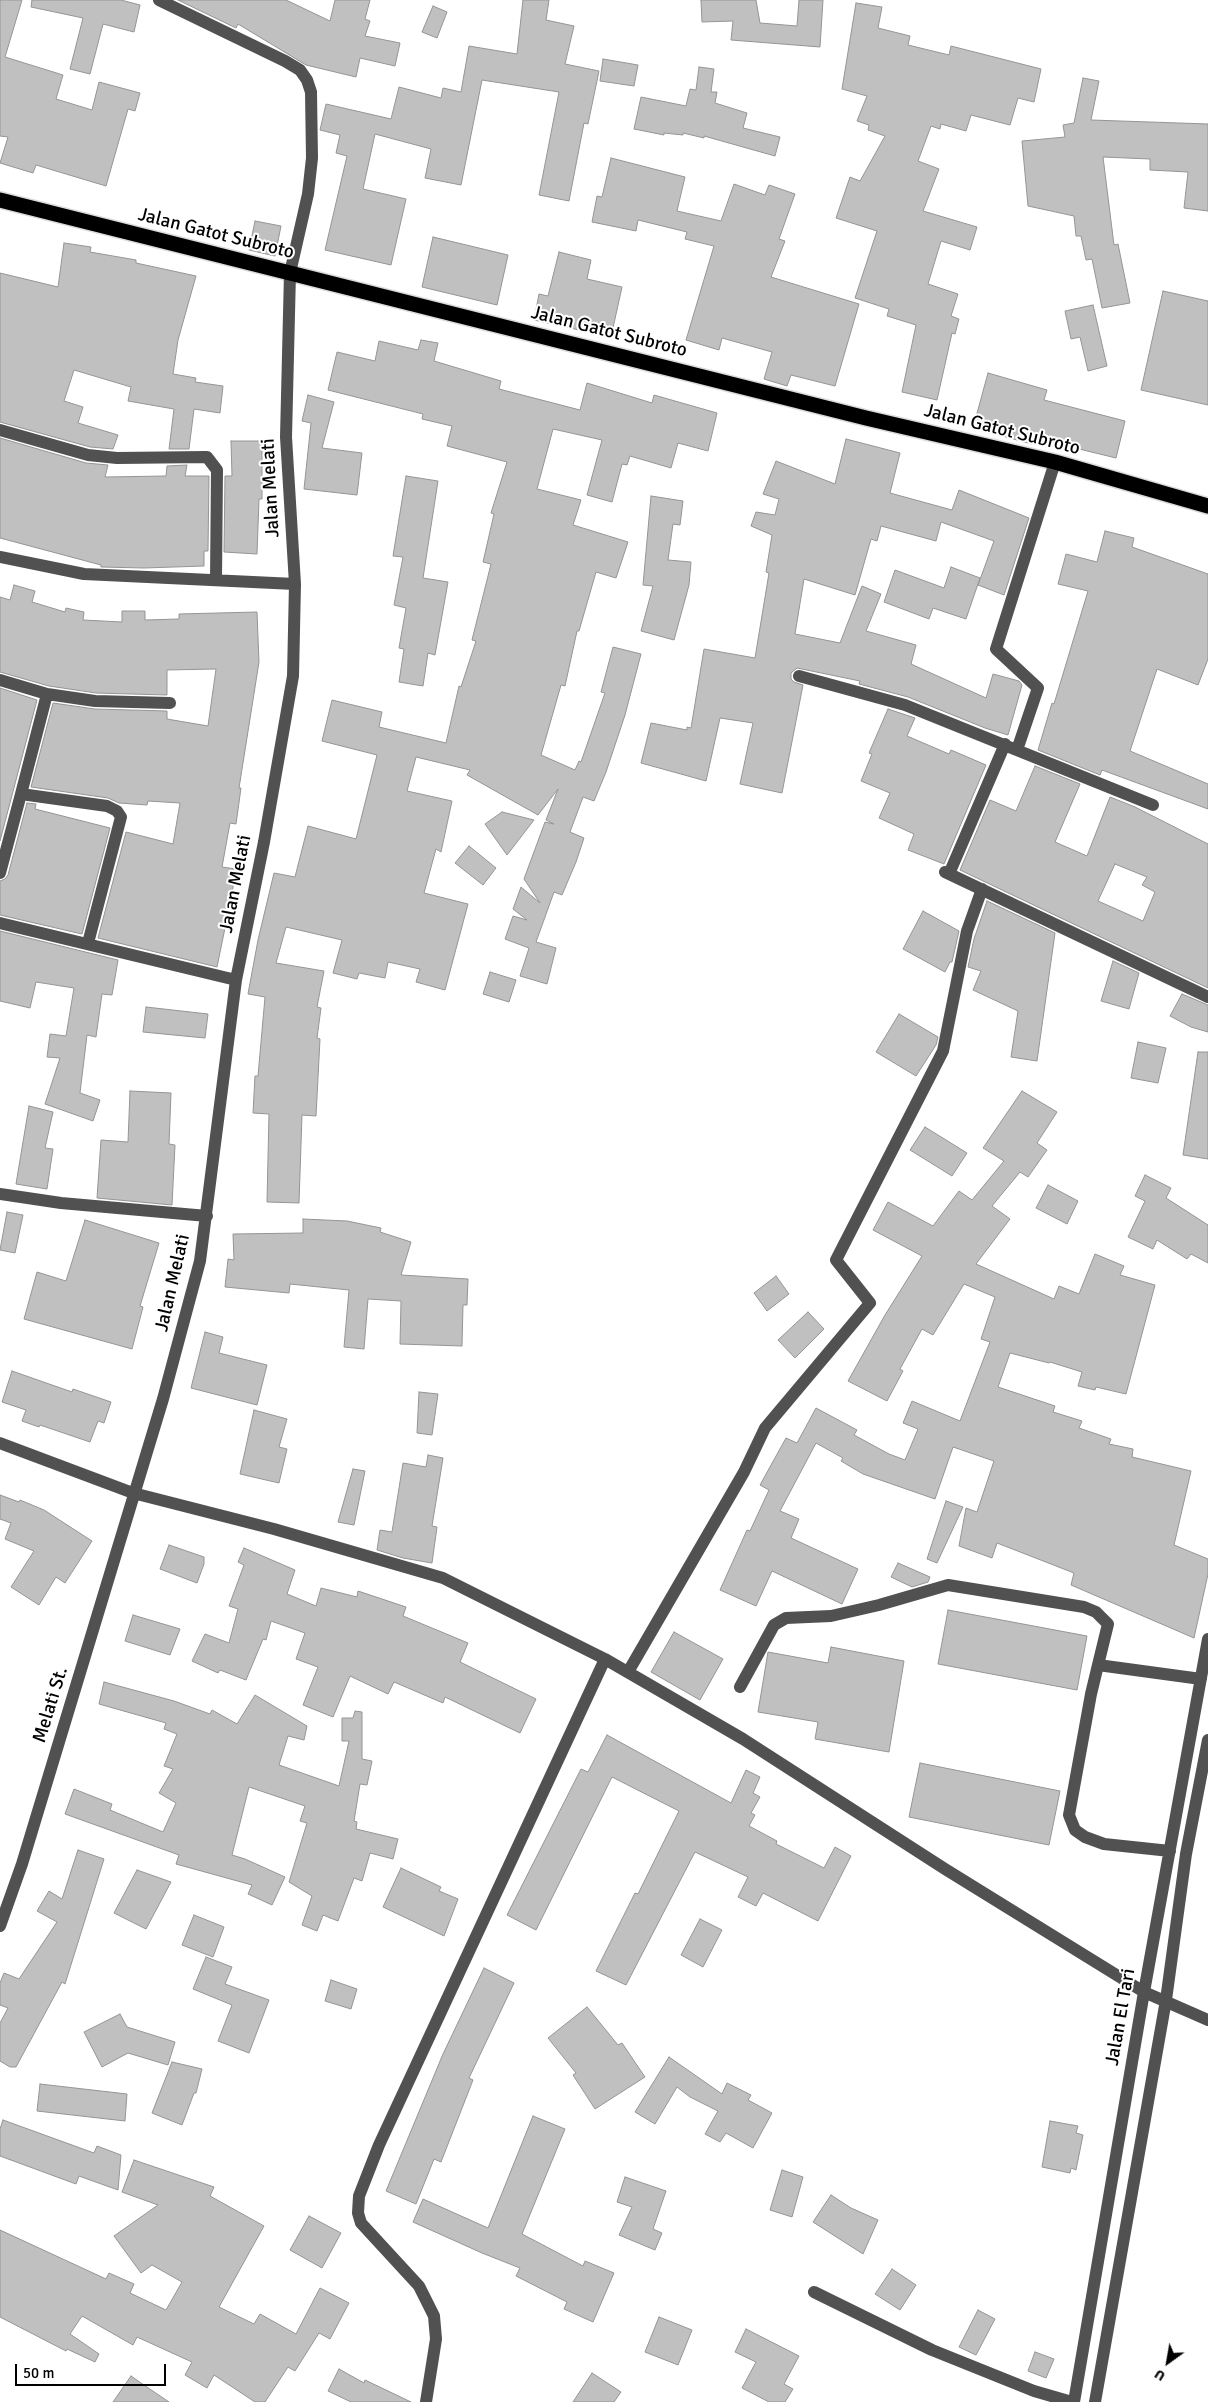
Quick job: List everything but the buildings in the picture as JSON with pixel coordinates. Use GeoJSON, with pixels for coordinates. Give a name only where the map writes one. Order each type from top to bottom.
{"type":"FeatureCollection","features":[{"type":"Feature","properties":{"kind":"highway","name":"Jalan Gatot Subroto"},"geometry":{"type":"LineString","coordinates":[[0,200],[866,418],[1054,462],[1208,506]]}},
{"type":"Feature","properties":{"kind":"street","name":"Jalan Melati"},"geometry":{"type":"LineString","coordinates":[[133,1493],[186,1316],[200,1261],[236,980],[264,842],[293,676],[295,584],[286,437],[290,273],[308,194],[312,158],[311,92],[307,80],[300,70],[286,61],[159,0]]}},
{"type":"Feature","properties":{"kind":"street"},"geometry":{"type":"LineString","coordinates":[[0,430],[88,454],[117,458],[207,457],[216,470],[216,580]]}},
{"type":"Feature","properties":{"kind":"street"},"geometry":{"type":"LineString","coordinates":[[1017,750],[1038,688],[996,649],[1054,462]]}},
{"type":"Feature","properties":{"kind":"street"},"geometry":{"type":"LineString","coordinates":[[0,556],[84,574],[295,584]]}},
{"type":"Feature","properties":{"kind":"street"},"geometry":{"type":"LineString","coordinates":[[799,676],[905,705],[1153,805]]}},
{"type":"Feature","properties":{"kind":"street"},"geometry":{"type":"LineString","coordinates":[[0,680],[46,694],[95,701],[170,704]]}},
{"type":"Feature","properties":{"kind":"street"},"geometry":{"type":"LineString","coordinates":[[0,873],[46,694]]}},
{"type":"Feature","properties":{"kind":"street"},"geometry":{"type":"LineString","coordinates":[[1005,744],[947,873],[1208,997]]}},
{"type":"Feature","properties":{"kind":"street"},"geometry":{"type":"LineString","coordinates":[[21,794],[107,806],[116,811],[121,817],[88,943]]}},
{"type":"Feature","properties":{"kind":"street"},"geometry":{"type":"LineString","coordinates":[[628,1672],[744,1472],[765,1428],[870,1303],[836,1260],[943,1051],[967,931],[982,889]]}},
{"type":"Feature","properties":{"kind":"street"},"geometry":{"type":"LineString","coordinates":[[0,923],[236,980]]}},
{"type":"Feature","properties":{"kind":"street"},"geometry":{"type":"LineString","coordinates":[[0,1194],[61,1203],[207,1216]]}},
{"type":"Feature","properties":{"kind":"street"},"geometry":{"type":"LineString","coordinates":[[0,1443],[133,1493],[274,1529],[443,1578],[628,1672],[743,1739],[945,1869],[1144,1992],[1208,2020]]}},
{"type":"Feature","properties":{"kind":"street","name":"Melati St."},"geometry":{"type":"LineString","coordinates":[[0,1926],[22,1864],[133,1493]]}},
{"type":"Feature","properties":{"kind":"street"},"geometry":{"type":"LineString","coordinates":[[740,1687],[774,1624],[786,1618],[831,1616],[879,1605],[948,1585],[1084,1608],[1096,1612],[1108,1624],[1091,1694],[1069,1815],[1076,1830],[1085,1837],[1104,1844],[1170,1851]]}},
{"type":"Feature","properties":{"kind":"street","name":"Jalan El Tari"},"geometry":{"type":"LineString","coordinates":[[1073,2402],[1144,1992],[1208,1639]]}},
{"type":"Feature","properties":{"kind":"street"},"geometry":{"type":"LineString","coordinates":[[426,2402],[436,2339],[434,2316],[419,2286],[361,2223],[358,2213],[359,2196],[379,2145],[605,1659]]}},
{"type":"Feature","properties":{"kind":"street"},"geometry":{"type":"LineString","coordinates":[[1098,1665],[1201,1679]]}},
{"type":"Feature","properties":{"kind":"street"},"geometry":{"type":"LineString","coordinates":[[1095,2402],[1166,2000],[1186,1854],[1208,1740]]}},
{"type":"Feature","properties":{"kind":"street"},"geometry":{"type":"LineString","coordinates":[[814,2292],[932,2350],[1034,2391],[1073,2402]]}}]}
